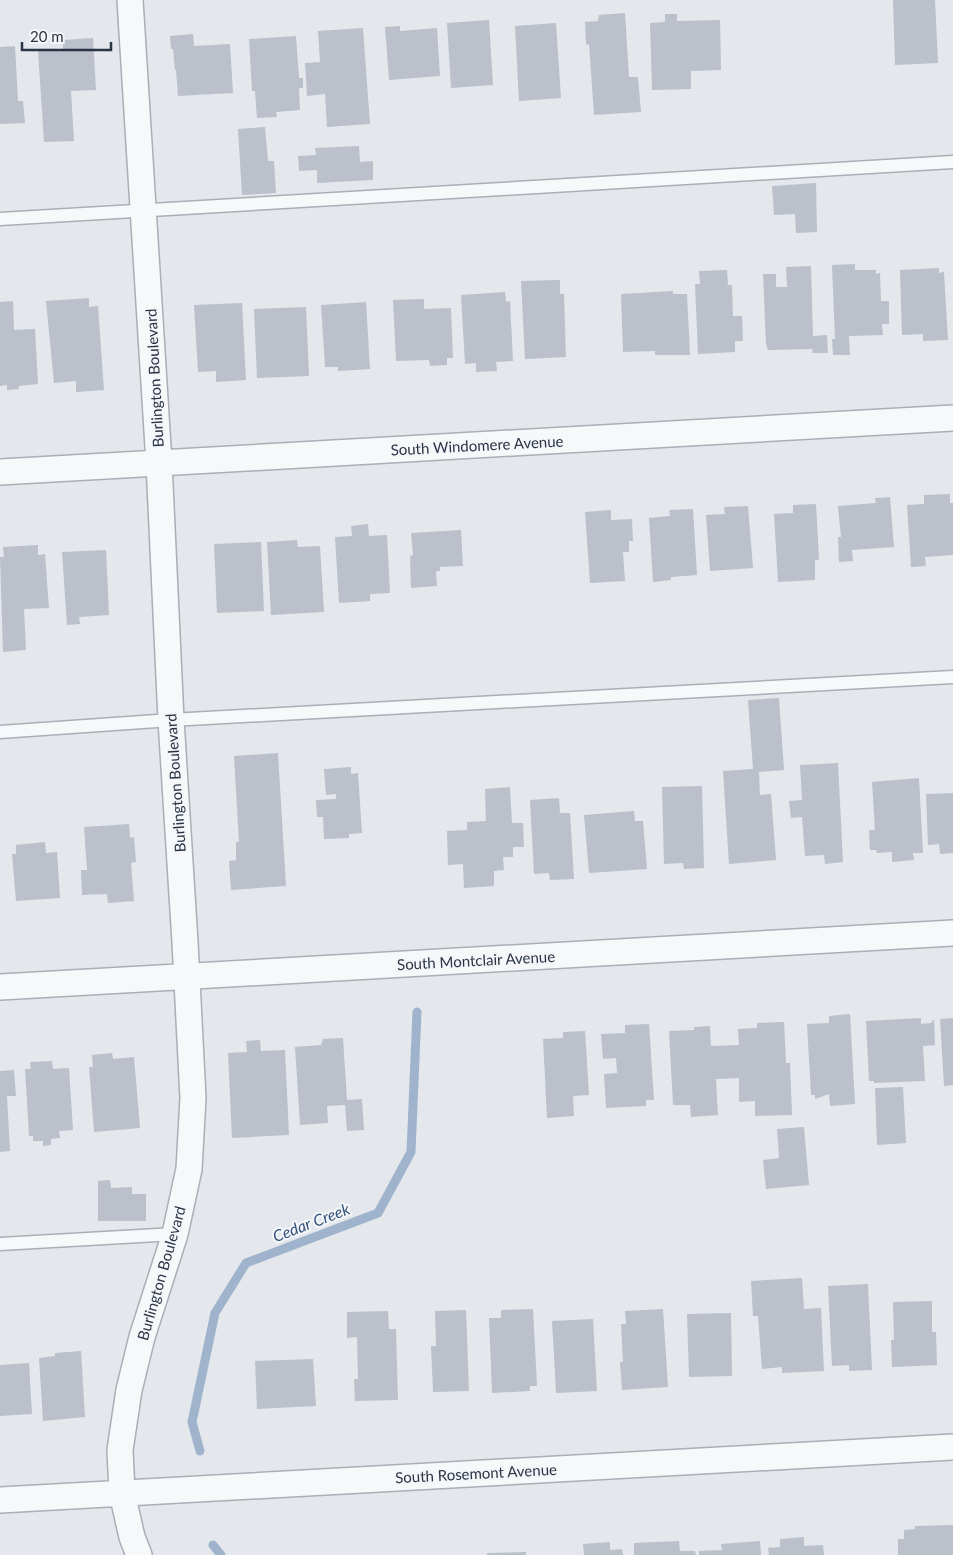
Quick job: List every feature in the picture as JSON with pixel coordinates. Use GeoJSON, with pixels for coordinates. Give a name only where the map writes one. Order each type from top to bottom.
{"type":"FeatureCollection","features":[{"type":"Feature","properties":{"kind":"street","name":"Burlington Boulevard"},"geometry":{"type":"LineString","coordinates":[[130,0],[159,463],[171,720],[193,1098],[189,1169],[175,1234],[142,1337],[129,1390],[120,1450],[122,1493],[132,1536],[139,1555]]}},
{"type":"Feature","properties":{"kind":"street","name":"South Windomere Avenue"},"geometry":{"type":"LineString","coordinates":[[0,472],[953,418]]}},
{"type":"Feature","properties":{"kind":"street","name":"South Montclair Avenue"},"geometry":{"type":"LineString","coordinates":[[0,987],[953,933]]}},
{"type":"Feature","properties":{"kind":"street","name":"South Rosemont Avenue"},"geometry":{"type":"LineString","coordinates":[[0,1500],[953,1447]]}},
{"type":"Feature","properties":{"kind":"lane"},"geometry":{"type":"LineString","coordinates":[[0,219],[953,162]]}},
{"type":"Feature","properties":{"kind":"lane"},"geometry":{"type":"LineString","coordinates":[[0,732],[171,720],[953,677]]}},
{"type":"Feature","properties":{"kind":"lane"},"geometry":{"type":"LineString","coordinates":[[0,1244],[175,1234]]}},
{"type":"Feature","properties":{"kind":"building"},"geometry":{"type":"Polygon","coordinates":[[[893,0],[935,0],[938,63],[895,65],[893,0]]]}},
{"type":"Feature","properties":{"kind":"building"},"geometry":{"type":"Polygon","coordinates":[[[625,13],[629,77],[638,77],[641,112],[594,115],[589,44],[586,45],[585,22],[598,21],[599,15],[625,13]]]}},
{"type":"Feature","properties":{"kind":"building"},"geometry":{"type":"Polygon","coordinates":[[[665,14],[677,14],[677,21],[720,20],[721,70],[691,71],[691,89],[652,90],[650,23],[665,22],[665,14]]]}},
{"type":"Feature","properties":{"kind":"building"},"geometry":{"type":"Polygon","coordinates":[[[489,20],[493,85],[451,88],[447,23],[489,20]]]}},
{"type":"Feature","properties":{"kind":"building"},"geometry":{"type":"Polygon","coordinates":[[[556,23],[561,98],[519,101],[515,26],[556,23]]]}},
{"type":"Feature","properties":{"kind":"building"},"geometry":{"type":"Polygon","coordinates":[[[400,26],[400,31],[437,28],[440,76],[389,80],[385,27],[400,26]]]}},
{"type":"Feature","properties":{"kind":"building"},"geometry":{"type":"Polygon","coordinates":[[[363,28],[370,124],[327,127],[325,94],[307,96],[305,63],[320,62],[318,31],[363,28]]]}},
{"type":"Feature","properties":{"kind":"building"},"geometry":{"type":"Polygon","coordinates":[[[193,34],[194,46],[230,44],[233,93],[178,96],[170,36],[193,34]]]}},
{"type":"Feature","properties":{"kind":"building"},"geometry":{"type":"Polygon","coordinates":[[[296,36],[299,78],[303,78],[303,88],[299,88],[300,110],[276,112],[277,117],[257,118],[255,91],[252,91],[249,39],[296,36]]]}},
{"type":"Feature","properties":{"kind":"building"},"geometry":{"type":"Polygon","coordinates":[[[93,38],[96,90],[71,91],[74,141],[44,142],[38,51],[63,50],[63,40],[93,38]]]}},
{"type":"Feature","properties":{"kind":"building"},"geometry":{"type":"Polygon","coordinates":[[[15,46],[18,101],[23,101],[25,123],[0,124],[0,47],[15,46]]]}},
{"type":"Feature","properties":{"kind":"building"},"geometry":{"type":"Polygon","coordinates":[[[265,127],[268,161],[274,161],[276,193],[242,195],[238,129],[265,127]]]}},
{"type":"Feature","properties":{"kind":"building"},"geometry":{"type":"Polygon","coordinates":[[[359,146],[360,162],[373,161],[373,180],[317,183],[317,170],[299,171],[298,156],[316,155],[315,148],[359,146]]]}},
{"type":"Feature","properties":{"kind":"building"},"geometry":{"type":"Polygon","coordinates":[[[816,183],[817,232],[796,233],[795,214],[774,215],[772,186],[816,183]]]}},
{"type":"Feature","properties":{"kind":"building"},"geometry":{"type":"Polygon","coordinates":[[[855,264],[855,270],[876,270],[876,274],[880,273],[881,301],[889,301],[889,324],[882,324],[883,335],[849,336],[850,355],[833,355],[832,339],[835,339],[832,265],[855,264]]]}},
{"type":"Feature","properties":{"kind":"building"},"geometry":{"type":"Polygon","coordinates":[[[811,266],[813,336],[827,335],[828,353],[812,353],[813,349],[768,350],[766,344],[763,274],[776,274],[776,287],[787,287],[786,267],[811,266]]]}},
{"type":"Feature","properties":{"kind":"building"},"geometry":{"type":"Polygon","coordinates":[[[939,268],[939,273],[944,272],[948,340],[923,341],[923,334],[902,335],[900,270],[939,268]]]}},
{"type":"Feature","properties":{"kind":"building"},"geometry":{"type":"Polygon","coordinates":[[[727,270],[728,285],[732,285],[733,316],[742,316],[743,341],[735,341],[735,352],[698,354],[695,284],[700,284],[699,271],[727,270]]]}},
{"type":"Feature","properties":{"kind":"building"},"geometry":{"type":"Polygon","coordinates":[[[560,280],[560,294],[564,294],[566,357],[525,359],[521,281],[560,280]]]}},
{"type":"Feature","properties":{"kind":"building"},"geometry":{"type":"Polygon","coordinates":[[[673,291],[673,294],[687,294],[690,355],[655,355],[655,351],[623,352],[621,294],[673,291]]]}},
{"type":"Feature","properties":{"kind":"building"},"geometry":{"type":"Polygon","coordinates":[[[505,292],[506,302],[510,301],[513,361],[496,362],[497,371],[476,372],[476,363],[465,364],[461,295],[505,292]]]}},
{"type":"Feature","properties":{"kind":"building"},"geometry":{"type":"Polygon","coordinates":[[[89,298],[89,307],[98,306],[104,390],[76,392],[76,381],[54,383],[46,301],[89,298]]]}},
{"type":"Feature","properties":{"kind":"building"},"geometry":{"type":"Polygon","coordinates":[[[424,299],[424,309],[451,308],[453,358],[447,358],[447,365],[430,366],[429,360],[396,361],[393,300],[424,299]]]}},
{"type":"Feature","properties":{"kind":"building"},"geometry":{"type":"Polygon","coordinates":[[[13,301],[14,330],[35,329],[38,384],[19,386],[19,389],[7,390],[7,385],[0,386],[0,302],[13,301]]]}},
{"type":"Feature","properties":{"kind":"building"},"geometry":{"type":"Polygon","coordinates":[[[366,302],[370,369],[338,371],[338,367],[325,367],[321,305],[366,302]]]}},
{"type":"Feature","properties":{"kind":"building"},"geometry":{"type":"Polygon","coordinates":[[[242,303],[246,380],[216,382],[216,371],[198,372],[194,305],[242,303]]]}},
{"type":"Feature","properties":{"kind":"building"},"geometry":{"type":"Polygon","coordinates":[[[306,307],[309,376],[257,378],[254,309],[306,307]]]}},
{"type":"Feature","properties":{"kind":"building"},"geometry":{"type":"Polygon","coordinates":[[[950,494],[950,503],[953,503],[953,555],[925,557],[926,566],[911,567],[907,505],[924,504],[924,495],[950,494]]]}},
{"type":"Feature","properties":{"kind":"building"},"geometry":{"type":"Polygon","coordinates":[[[890,497],[894,547],[852,550],[853,561],[839,562],[838,537],[841,537],[838,506],[876,503],[875,498],[890,497]]]}},
{"type":"Feature","properties":{"kind":"building"},"geometry":{"type":"Polygon","coordinates":[[[816,504],[819,560],[815,560],[815,580],[778,582],[774,514],[793,513],[793,505],[816,504]]]}},
{"type":"Feature","properties":{"kind":"building"},"geometry":{"type":"Polygon","coordinates":[[[748,506],[753,568],[710,571],[706,515],[725,514],[724,507],[748,506]]]}},
{"type":"Feature","properties":{"kind":"building"},"geometry":{"type":"Polygon","coordinates":[[[693,509],[697,575],[671,577],[671,580],[653,582],[649,518],[670,516],[669,510],[693,509]]]}},
{"type":"Feature","properties":{"kind":"building"},"geometry":{"type":"Polygon","coordinates":[[[611,510],[611,520],[632,519],[633,541],[629,541],[629,552],[623,552],[625,581],[590,583],[585,512],[611,510]]]}},
{"type":"Feature","properties":{"kind":"building"},"geometry":{"type":"Polygon","coordinates":[[[368,524],[369,536],[387,535],[390,593],[370,594],[370,601],[339,603],[335,537],[352,536],[351,526],[368,524]]]}},
{"type":"Feature","properties":{"kind":"building"},"geometry":{"type":"Polygon","coordinates":[[[461,530],[463,566],[440,567],[440,571],[436,571],[437,586],[411,588],[410,556],[413,555],[411,533],[461,530]]]}},
{"type":"Feature","properties":{"kind":"building"},"geometry":{"type":"Polygon","coordinates":[[[297,540],[298,547],[320,546],[324,612],[271,615],[267,542],[297,540]]]}},
{"type":"Feature","properties":{"kind":"building"},"geometry":{"type":"Polygon","coordinates":[[[261,542],[264,611],[217,613],[214,544],[261,542]]]}},
{"type":"Feature","properties":{"kind":"building"},"geometry":{"type":"Polygon","coordinates":[[[38,545],[38,555],[45,554],[49,608],[24,609],[26,650],[3,652],[0,557],[4,557],[3,547],[38,545]]]}},
{"type":"Feature","properties":{"kind":"building"},"geometry":{"type":"Polygon","coordinates":[[[106,550],[109,615],[79,617],[80,624],[67,625],[62,552],[106,550]]]}},
{"type":"Feature","properties":{"kind":"building"},"geometry":{"type":"Polygon","coordinates":[[[779,698],[784,770],[759,772],[760,795],[771,794],[776,860],[729,864],[723,771],[753,769],[748,700],[779,698]]]}},
{"type":"Feature","properties":{"kind":"building"},"geometry":{"type":"Polygon","coordinates":[[[278,753],[286,886],[231,890],[229,861],[236,860],[236,842],[239,842],[234,756],[278,753]]]}},
{"type":"Feature","properties":{"kind":"building"},"geometry":{"type":"Polygon","coordinates":[[[838,763],[843,862],[825,864],[824,855],[805,856],[802,817],[791,818],[789,801],[802,800],[800,765],[838,763]]]}},
{"type":"Feature","properties":{"kind":"building"},"geometry":{"type":"Polygon","coordinates":[[[351,767],[351,774],[358,773],[362,833],[349,834],[349,838],[324,839],[323,817],[317,817],[316,800],[336,799],[336,794],[326,795],[324,769],[351,767]]]}},
{"type":"Feature","properties":{"kind":"building"},"geometry":{"type":"Polygon","coordinates":[[[919,778],[923,853],[913,853],[914,860],[892,862],[892,852],[877,853],[876,850],[870,850],[869,830],[875,830],[872,782],[919,778]]]}},
{"type":"Feature","properties":{"kind":"building"},"geometry":{"type":"Polygon","coordinates":[[[702,786],[704,868],[684,869],[683,863],[664,864],[662,787],[702,786]]]}},
{"type":"Feature","properties":{"kind":"building"},"geometry":{"type":"Polygon","coordinates":[[[510,787],[512,823],[523,823],[524,847],[513,847],[513,857],[503,857],[504,870],[494,871],[494,886],[464,888],[463,864],[448,865],[447,831],[467,830],[467,822],[486,821],[485,789],[510,787]]]}},
{"type":"Feature","properties":{"kind":"building"},"geometry":{"type":"Polygon","coordinates":[[[953,793],[953,853],[940,854],[939,844],[928,845],[926,794],[953,793]]]}},
{"type":"Feature","properties":{"kind":"building"},"geometry":{"type":"Polygon","coordinates":[[[559,798],[560,813],[570,813],[574,879],[550,880],[549,873],[534,874],[530,800],[559,798]]]}},
{"type":"Feature","properties":{"kind":"building"},"geometry":{"type":"Polygon","coordinates":[[[634,811],[635,821],[643,821],[647,869],[589,873],[584,815],[634,811]]]}},
{"type":"Feature","properties":{"kind":"building"},"geometry":{"type":"Polygon","coordinates":[[[129,824],[130,838],[134,837],[136,862],[131,863],[134,901],[108,903],[107,894],[82,895],[81,870],[87,870],[84,827],[129,824]]]}},
{"type":"Feature","properties":{"kind":"building"},"geometry":{"type":"Polygon","coordinates":[[[45,842],[46,853],[57,852],[60,898],[16,901],[12,854],[16,854],[16,845],[45,842]]]}},
{"type":"Feature","properties":{"kind":"building"},"geometry":{"type":"Polygon","coordinates":[[[850,1014],[855,1104],[830,1106],[829,1094],[815,1099],[815,1095],[811,1095],[807,1024],[829,1023],[829,1016],[850,1014]]]}},
{"type":"Feature","properties":{"kind":"building"},"geometry":{"type":"Polygon","coordinates":[[[921,1018],[921,1024],[931,1023],[934,1019],[935,1045],[923,1046],[925,1081],[874,1083],[874,1081],[869,1081],[866,1021],[921,1018]]]}},
{"type":"Feature","properties":{"kind":"building"},"geometry":{"type":"Polygon","coordinates":[[[953,1018],[953,1085],[944,1086],[940,1019],[953,1018]]]}},
{"type":"Feature","properties":{"kind":"building"},"geometry":{"type":"Polygon","coordinates":[[[784,1022],[786,1063],[790,1063],[792,1115],[755,1116],[755,1101],[739,1102],[739,1078],[716,1079],[718,1115],[691,1117],[690,1105],[673,1105],[669,1031],[694,1030],[694,1027],[710,1026],[711,1046],[739,1045],[738,1029],[757,1028],[757,1023],[784,1022]]]}},
{"type":"Feature","properties":{"kind":"building"},"geometry":{"type":"Polygon","coordinates":[[[649,1024],[654,1100],[646,1100],[646,1106],[606,1108],[604,1074],[617,1073],[616,1058],[603,1059],[601,1034],[625,1033],[625,1025],[649,1024]]]}},
{"type":"Feature","properties":{"kind":"building"},"geometry":{"type":"Polygon","coordinates":[[[585,1031],[589,1095],[573,1096],[574,1116],[547,1118],[543,1039],[563,1038],[563,1032],[585,1031]]]}},
{"type":"Feature","properties":{"kind":"building"},"geometry":{"type":"Polygon","coordinates":[[[343,1038],[347,1100],[362,1099],[364,1130],[347,1131],[345,1105],[327,1106],[328,1123],[300,1125],[295,1047],[321,1045],[323,1039],[343,1038]]]}},
{"type":"Feature","properties":{"kind":"building"},"geometry":{"type":"Polygon","coordinates":[[[260,1040],[261,1051],[285,1050],[289,1135],[232,1138],[228,1053],[247,1052],[246,1041],[260,1040]]]}},
{"type":"Feature","properties":{"kind":"building"},"geometry":{"type":"Polygon","coordinates":[[[112,1053],[113,1059],[134,1057],[140,1128],[94,1132],[89,1067],[93,1067],[92,1055],[112,1053]]]}},
{"type":"Feature","properties":{"kind":"building"},"geometry":{"type":"Polygon","coordinates":[[[52,1061],[53,1069],[69,1068],[73,1130],[59,1131],[60,1138],[51,1139],[51,1145],[43,1146],[43,1141],[33,1141],[33,1136],[29,1136],[25,1069],[31,1069],[30,1062],[52,1061]]]}},
{"type":"Feature","properties":{"kind":"building"},"geometry":{"type":"Polygon","coordinates":[[[14,1070],[16,1096],[7,1096],[10,1151],[0,1152],[0,1071],[14,1070]]]}},
{"type":"Feature","properties":{"kind":"building"},"geometry":{"type":"Polygon","coordinates":[[[903,1087],[906,1143],[877,1145],[875,1088],[903,1087]]]}},
{"type":"Feature","properties":{"kind":"building"},"geometry":{"type":"Polygon","coordinates":[[[804,1127],[809,1185],[766,1189],[763,1160],[779,1158],[777,1129],[804,1127]]]}},
{"type":"Feature","properties":{"kind":"building"},"geometry":{"type":"Polygon","coordinates":[[[110,1180],[111,1188],[132,1187],[132,1194],[146,1194],[146,1221],[98,1221],[98,1181],[110,1180]]]}},
{"type":"Feature","properties":{"kind":"building"},"geometry":{"type":"Polygon","coordinates":[[[802,1278],[804,1309],[821,1308],[824,1371],[782,1373],[782,1367],[762,1369],[758,1316],[753,1316],[751,1281],[802,1278]]]}},
{"type":"Feature","properties":{"kind":"building"},"geometry":{"type":"Polygon","coordinates":[[[868,1284],[872,1370],[849,1371],[849,1365],[832,1366],[828,1286],[868,1284]]]}},
{"type":"Feature","properties":{"kind":"building"},"geometry":{"type":"Polygon","coordinates":[[[932,1301],[932,1332],[936,1332],[937,1365],[892,1367],[891,1340],[894,1340],[893,1302],[932,1301]]]}},
{"type":"Feature","properties":{"kind":"building"},"geometry":{"type":"Polygon","coordinates":[[[533,1309],[537,1386],[530,1386],[530,1391],[492,1393],[489,1318],[501,1318],[501,1310],[533,1309]]]}},
{"type":"Feature","properties":{"kind":"building"},"geometry":{"type":"Polygon","coordinates":[[[663,1309],[668,1387],[622,1390],[620,1362],[623,1362],[621,1324],[626,1324],[625,1311],[663,1309]]]}},
{"type":"Feature","properties":{"kind":"building"},"geometry":{"type":"Polygon","coordinates":[[[466,1310],[469,1391],[433,1392],[431,1346],[436,1346],[435,1311],[466,1310]]]}},
{"type":"Feature","properties":{"kind":"building"},"geometry":{"type":"Polygon","coordinates":[[[388,1311],[389,1329],[396,1329],[398,1400],[355,1401],[354,1379],[358,1379],[357,1337],[347,1338],[347,1312],[388,1311]]]}},
{"type":"Feature","properties":{"kind":"building"},"geometry":{"type":"Polygon","coordinates":[[[731,1313],[732,1376],[689,1377],[687,1314],[731,1313]]]}},
{"type":"Feature","properties":{"kind":"building"},"geometry":{"type":"Polygon","coordinates":[[[593,1319],[597,1391],[556,1393],[552,1321],[593,1319]]]}},
{"type":"Feature","properties":{"kind":"building"},"geometry":{"type":"Polygon","coordinates":[[[81,1351],[85,1417],[43,1421],[39,1358],[55,1356],[55,1353],[81,1351]]]}},
{"type":"Feature","properties":{"kind":"building"},"geometry":{"type":"Polygon","coordinates":[[[313,1359],[316,1406],[257,1409],[255,1361],[313,1359]]]}},
{"type":"Feature","properties":{"kind":"building"},"geometry":{"type":"Polygon","coordinates":[[[29,1363],[32,1414],[0,1416],[0,1365],[29,1363]]]}},
{"type":"Feature","properties":{"kind":"building"},"geometry":{"type":"Polygon","coordinates":[[[953,1525],[953,1555],[898,1555],[898,1539],[904,1539],[904,1530],[915,1529],[915,1526],[953,1525]]]}},
{"type":"Feature","properties":{"kind":"building"},"geometry":{"type":"Polygon","coordinates":[[[804,1537],[804,1546],[823,1545],[824,1555],[769,1555],[768,1548],[780,1547],[780,1539],[804,1537]]]}},
{"type":"Feature","properties":{"kind":"building"},"geometry":{"type":"Polygon","coordinates":[[[679,1541],[680,1551],[695,1551],[696,1555],[634,1555],[634,1543],[679,1541]]]}},
{"type":"Feature","properties":{"kind":"building"},"geometry":{"type":"Polygon","coordinates":[[[760,1541],[761,1555],[699,1555],[699,1551],[722,1550],[721,1544],[760,1541]]]}},
{"type":"Feature","properties":{"kind":"building"},"geometry":{"type":"Polygon","coordinates":[[[610,1542],[610,1550],[622,1549],[623,1555],[584,1555],[583,1544],[610,1542]]]}},
{"type":"Feature","properties":{"kind":"building"},"geometry":{"type":"Polygon","coordinates":[[[526,1552],[526,1555],[487,1555],[487,1553],[526,1552]]]}},
{"type":"Feature","properties":{"kind":"waterway","name":"Cedar Creek"},"geometry":{"type":"LineString","coordinates":[[200,1451],[192,1422],[215,1313],[246,1263],[378,1213],[411,1152],[417,1012]]}},
{"type":"Feature","properties":{"kind":"waterway","name":"Cedar Creek"},"geometry":{"type":"LineString","coordinates":[[213,1545],[221,1555]]}}]}
